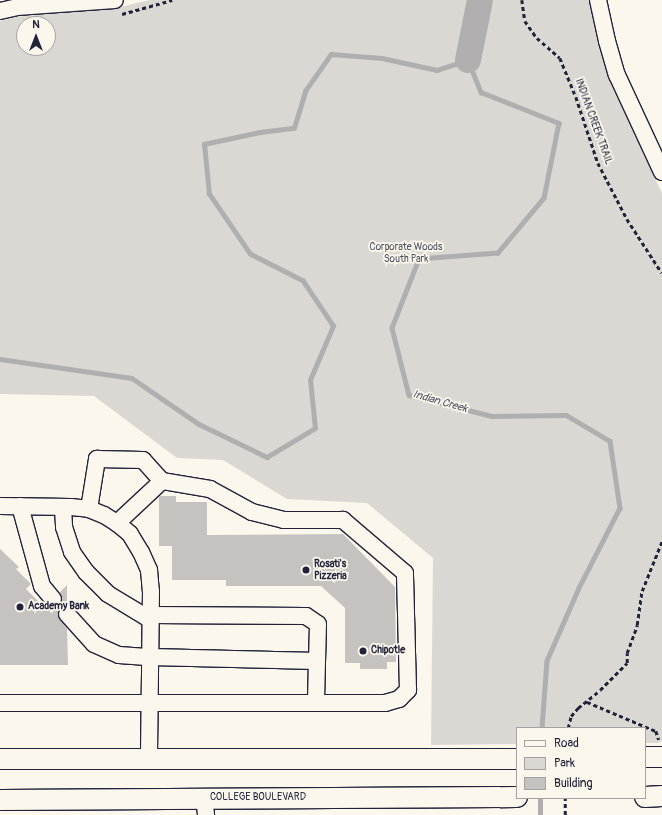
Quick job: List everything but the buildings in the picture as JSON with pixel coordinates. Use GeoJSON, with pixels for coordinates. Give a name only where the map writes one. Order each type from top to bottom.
{"type":"FeatureCollection","features":[{"type":"Feature","properties":{"kind":"main road"},"geometry":{"type":"LineString","coordinates":[[646,757],[660,748]]}},
{"type":"Feature","properties":{"kind":"main road"},"geometry":{"type":"LineString","coordinates":[[0,759],[516,759]]}},
{"type":"Feature","properties":{"kind":"main road"},"geometry":{"type":"LineString","coordinates":[[646,796],[662,796]]}},
{"type":"Feature","properties":{"kind":"main road","name":"COLLEGE BOULEVARD"},"geometry":{"type":"LineString","coordinates":[[0,800],[205,807],[516,797]]}},
{"type":"Feature","properties":{"kind":"street"},"geometry":{"type":"LineString","coordinates":[[0,11],[23,7],[115,0]]}},
{"type":"Feature","properties":{"kind":"street"},"geometry":{"type":"LineString","coordinates":[[598,0],[607,42],[617,75],[662,172]]}},
{"type":"Feature","properties":{"kind":"street"},"geometry":{"type":"LineString","coordinates":[[0,703],[385,703],[399,699],[408,690],[405,573],[343,520],[284,520],[252,512],[210,489],[162,481],[143,460],[97,459],[89,510]]}},
{"type":"Feature","properties":{"kind":"street"},"geometry":{"type":"LineString","coordinates":[[117,523],[162,481]]}},
{"type":"Feature","properties":{"kind":"street"},"geometry":{"type":"LineString","coordinates":[[0,506],[63,506],[89,510],[104,515],[117,523],[130,534],[141,552],[149,570],[151,591],[149,759]]}},
{"type":"Feature","properties":{"kind":"street"},"geometry":{"type":"LineString","coordinates":[[20,506],[42,586],[53,599]]}},
{"type":"Feature","properties":{"kind":"street"},"geometry":{"type":"LineString","coordinates":[[63,506],[64,527],[72,552],[86,572],[108,594],[151,618],[306,616],[318,624],[316,703]]}},
{"type":"Feature","properties":{"kind":"street"},"geometry":{"type":"LineString","coordinates":[[67,614],[94,644],[119,654],[150,657],[317,661]]}},
{"type":"Feature","properties":{"kind":"path","name":"INDIAN CREEK TRAIL"},"geometry":{"type":"LineString","coordinates":[[522,0],[526,21],[537,38],[560,58],[576,97],[598,162],[627,219],[662,273]]}},
{"type":"Feature","properties":{"kind":"path"},"geometry":{"type":"LineString","coordinates":[[568,727],[571,716],[627,663],[627,653],[637,625],[642,591],[662,541]]}},
{"type":"Feature","properties":{"kind":"path"},"geometry":{"type":"LineString","coordinates":[[587,702],[656,731],[660,748]]}},
{"type":"Feature","properties":{"kind":"path"},"geometry":{"type":"LineString","coordinates":[[565,799],[565,815]]}},
{"type":"Feature","properties":{"kind":"green space","name":"Corporate Woods South Park"},"geometry":{"type":"Polygon","coordinates":[[[150,0],[589,0],[604,62],[621,106],[662,193],[662,741],[658,743],[646,743],[646,727],[516,727],[516,744],[431,745],[433,558],[367,503],[287,499],[223,460],[177,458],[94,396],[0,394],[0,21],[16,17],[16,56],[56,56],[56,16],[27,16],[124,6],[150,0]]]}},
{"type":"Feature","properties":{"kind":"waterway","name":"Indian Creek"},"geometry":{"type":"LineString","coordinates":[[468,60],[480,0]]}},
{"type":"Feature","properties":{"kind":"waterway","name":"Indian Creek"},"geometry":{"type":"LineString","coordinates":[[0,359],[132,378],[199,424],[267,457],[315,428],[310,380],[333,326],[303,281],[250,254],[209,194],[204,144],[260,132],[294,128],[305,91],[331,54],[382,58],[437,70],[468,60],[481,92],[559,123],[544,198],[498,253],[419,259],[392,328],[409,395],[492,416],[566,415],[610,441],[620,508],[579,588],[547,661],[542,727]]}},
{"type":"Feature","properties":{"kind":"waterway","name":"Indian Creek"},"geometry":{"type":"LineString","coordinates":[[540,799],[540,815]]}},
{"type":"Feature","properties":{"kind":"place","name":"Rosati's Pizzeria"},"geometry":{"type":"Point","coordinates":[306,570]}},
{"type":"Feature","properties":{"kind":"place","name":"Academy Bank"},"geometry":{"type":"Point","coordinates":[20,607]}},
{"type":"Feature","properties":{"kind":"place","name":"Chipotle"},"geometry":{"type":"Point","coordinates":[363,651]}}]}
